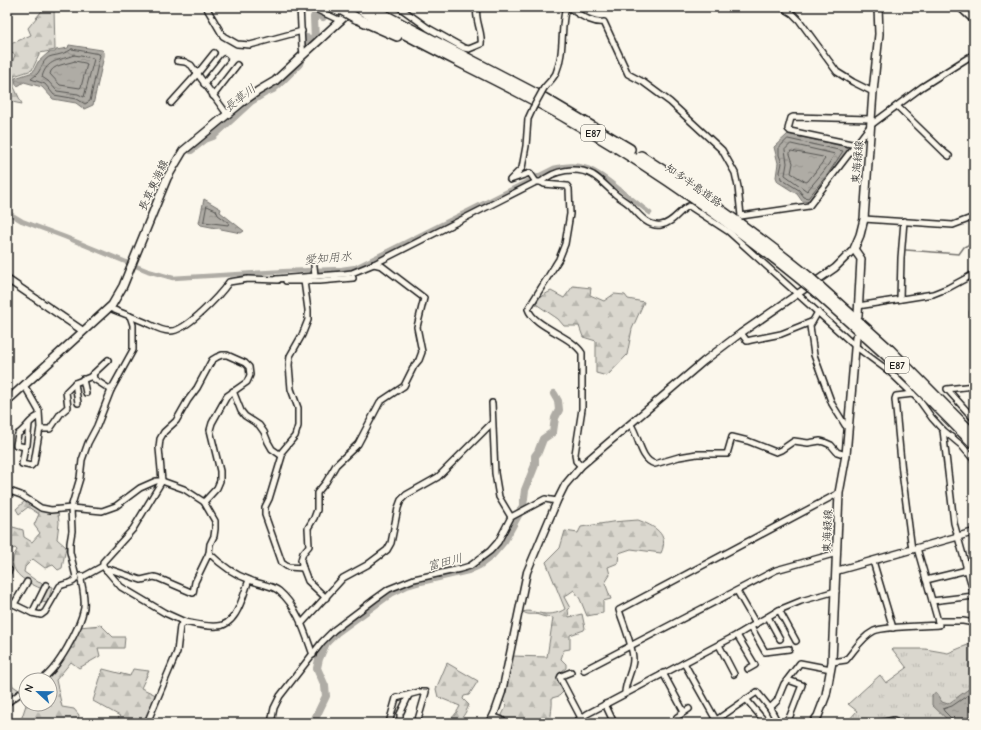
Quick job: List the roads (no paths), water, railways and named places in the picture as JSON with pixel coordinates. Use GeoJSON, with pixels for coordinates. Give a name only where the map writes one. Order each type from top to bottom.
{"type":"FeatureCollection","features":[{"type":"Feature","properties":{"kind":"highway"},"geometry":{"type":"LineString","coordinates":[[378,7],[442,46]]}},
{"type":"Feature","properties":{"kind":"highway"},"geometry":{"type":"LineString","coordinates":[[339,9],[360,10]]}},
{"type":"Feature","properties":{"kind":"highway","name":"知多半島道路"},"geometry":{"type":"LineString","coordinates":[[360,10],[442,46],[544,98],[629,148],[676,178],[728,215],[807,280],[891,360],[974,444]]}},
{"type":"Feature","properties":{"kind":"highway","name":"知多半島道路"},"geometry":{"type":"LineString","coordinates":[[360,10],[428,49],[446,55],[541,104],[626,153],[673,184],[807,280]]}},
{"type":"Feature","properties":{"kind":"highway","name":"知多半島道路"},"geometry":{"type":"LineString","coordinates":[[817,289],[890,350],[974,434]]}},
{"type":"Feature","properties":{"kind":"main road","name":"東海緑線"},"geometry":{"type":"LineString","coordinates":[[854,250],[864,219],[873,92],[879,34],[878,7]]}},
{"type":"Feature","properties":{"kind":"main road","name":"長草東海線"},"geometry":{"type":"LineString","coordinates":[[7,401],[109,308],[123,286],[167,178],[183,151],[227,114],[258,91],[275,81],[341,21],[360,10]]}},
{"type":"Feature","properties":{"kind":"main road"},"geometry":{"type":"LineString","coordinates":[[854,250],[861,260],[858,314]]}},
{"type":"Feature","properties":{"kind":"main road","name":"東海緑線"},"geometry":{"type":"LineString","coordinates":[[812,723],[818,716],[826,695],[831,666],[836,591],[839,493],[846,455],[856,337]]}},
{"type":"Feature","properties":{"kind":"street"},"geometry":{"type":"LineString","coordinates":[[206,7],[223,36],[237,44],[250,45],[302,31]]}},
{"type":"Feature","properties":{"kind":"street"},"geometry":{"type":"LineString","coordinates":[[300,7],[303,54]]}},
{"type":"Feature","properties":{"kind":"street"},"geometry":{"type":"LineString","coordinates":[[312,7],[341,21]]}},
{"type":"Feature","properties":{"kind":"street"},"geometry":{"type":"LineString","coordinates":[[399,7],[428,28],[464,48],[469,49],[480,44],[482,40],[476,13],[477,7]]}},
{"type":"Feature","properties":{"kind":"street"},"geometry":{"type":"LineString","coordinates":[[581,466],[576,461],[575,454],[582,409],[582,353],[577,347],[540,323],[528,309],[559,260],[565,244],[570,214],[569,189],[567,186],[538,182],[530,173],[510,180],[522,168],[526,146],[528,119],[544,88],[554,76],[558,67],[567,7],[591,20],[604,22],[628,74],[643,82],[670,102],[722,150],[735,173],[741,216],[808,206],[856,145],[871,122],[897,106],[922,86],[974,54]]}},
{"type":"Feature","properties":{"kind":"street"},"geometry":{"type":"LineString","coordinates":[[782,7],[792,13],[799,20],[837,72],[873,92]]}},
{"type":"Feature","properties":{"kind":"street"},"geometry":{"type":"LineString","coordinates":[[959,7],[974,21]]}},
{"type":"Feature","properties":{"kind":"street"},"geometry":{"type":"LineString","coordinates":[[171,103],[214,53]]}},
{"type":"Feature","properties":{"kind":"street"},"geometry":{"type":"LineString","coordinates":[[204,84],[224,59]]}},
{"type":"Feature","properties":{"kind":"street"},"geometry":{"type":"LineString","coordinates":[[178,62],[185,62],[191,65],[227,114]]}},
{"type":"Feature","properties":{"kind":"street"},"geometry":{"type":"LineString","coordinates":[[213,96],[238,65]]}},
{"type":"Feature","properties":{"kind":"street"},"geometry":{"type":"LineString","coordinates":[[897,106],[949,156]]}},
{"type":"Feature","properties":{"kind":"street"},"geometry":{"type":"LineString","coordinates":[[856,145],[790,131],[788,129],[791,118],[871,122]]}},
{"type":"Feature","properties":{"kind":"street"},"geometry":{"type":"LineString","coordinates":[[109,308],[163,330],[180,330],[220,293],[229,282],[352,273],[374,264],[552,174],[573,170],[588,173],[607,186],[632,207],[642,218],[656,224],[660,225],[672,220],[689,206],[729,232],[855,346],[890,372],[913,394],[943,430],[961,445],[974,460]]}},
{"type":"Feature","properties":{"kind":"street"},"geometry":{"type":"LineString","coordinates":[[864,219],[954,224],[974,217]]}},
{"type":"Feature","properties":{"kind":"street"},"geometry":{"type":"LineString","coordinates":[[900,299],[904,221]]}},
{"type":"Feature","properties":{"kind":"street"},"geometry":{"type":"LineString","coordinates":[[504,723],[501,720],[491,720],[502,692],[527,572],[565,485],[581,466],[631,425],[704,361],[835,268],[854,250]]}},
{"type":"Feature","properties":{"kind":"street"},"geometry":{"type":"LineString","coordinates":[[326,598],[308,581],[303,568],[302,556],[309,546],[308,528],[314,518],[317,493],[326,482],[336,465],[358,444],[380,402],[404,386],[414,366],[420,360],[422,352],[417,327],[424,298],[382,266],[374,264]]}},
{"type":"Feature","properties":{"kind":"street"},"geometry":{"type":"LineString","coordinates":[[314,266],[315,276]]}},
{"type":"Feature","properties":{"kind":"street"},"geometry":{"type":"LineString","coordinates":[[858,306],[933,294],[974,274]]}},
{"type":"Feature","properties":{"kind":"street"},"geometry":{"type":"LineString","coordinates":[[276,279],[281,281],[304,281],[353,278]]}},
{"type":"Feature","properties":{"kind":"street"},"geometry":{"type":"LineString","coordinates":[[7,279],[83,331]]}},
{"type":"Feature","properties":{"kind":"street"},"geometry":{"type":"LineString","coordinates":[[280,454],[295,436],[298,426],[298,408],[291,389],[289,365],[290,356],[302,335],[308,320],[304,281]]}},
{"type":"Feature","properties":{"kind":"street"},"geometry":{"type":"LineString","coordinates":[[818,312],[810,326],[814,355],[832,404],[848,428]]}},
{"type":"Feature","properties":{"kind":"street"},"geometry":{"type":"LineString","coordinates":[[973,313],[974,319]]}},
{"type":"Feature","properties":{"kind":"street"},"geometry":{"type":"LineString","coordinates":[[7,601],[32,614],[38,615],[45,612],[60,586],[75,581],[76,573],[70,552],[72,531],[71,508],[80,478],[82,460],[88,444],[97,426],[110,390],[133,350],[133,324],[130,316]]}},
{"type":"Feature","properties":{"kind":"street"},"geometry":{"type":"LineString","coordinates":[[741,334],[747,341],[781,334],[812,322]]}},
{"type":"Feature","properties":{"kind":"street"},"geometry":{"type":"LineString","coordinates":[[204,502],[217,488],[220,481],[220,471],[210,430],[212,423],[227,396],[247,382],[250,375],[249,367],[245,362],[228,355],[222,355],[212,360],[197,388],[176,421],[164,432],[160,439],[159,448],[162,481],[133,529],[103,562],[105,568],[121,587],[165,613],[185,622],[216,627],[222,626],[235,614],[249,580]]}},
{"type":"Feature","properties":{"kind":"street"},"geometry":{"type":"LineString","coordinates":[[40,429],[50,429],[61,413],[68,407],[66,392],[75,383],[83,379],[94,377],[108,360]]}},
{"type":"Feature","properties":{"kind":"street"},"geometry":{"type":"LineString","coordinates":[[94,377],[110,390]]}},
{"type":"Feature","properties":{"kind":"street"},"geometry":{"type":"LineString","coordinates":[[94,377],[95,386]]}},
{"type":"Feature","properties":{"kind":"street"},"geometry":{"type":"LineString","coordinates":[[83,379],[86,393]]}},
{"type":"Feature","properties":{"kind":"street"},"geometry":{"type":"LineString","coordinates":[[75,383],[78,403]]}},
{"type":"Feature","properties":{"kind":"street"},"geometry":{"type":"LineString","coordinates":[[23,386],[27,390],[39,411],[40,429],[34,463],[31,466],[22,464],[25,447],[27,445],[29,424]]}},
{"type":"Feature","properties":{"kind":"street"},"geometry":{"type":"LineString","coordinates":[[974,386],[947,389],[974,419]]}},
{"type":"Feature","properties":{"kind":"street"},"geometry":{"type":"LineString","coordinates":[[233,392],[241,411],[245,416],[259,425],[272,449],[282,456],[266,507],[265,515],[282,563],[288,567],[303,568]]}},
{"type":"Feature","properties":{"kind":"street"},"geometry":{"type":"LineString","coordinates":[[770,708],[800,663],[831,666],[846,660],[862,640],[874,631],[893,628],[939,625],[915,549],[902,472],[895,399],[896,396],[913,394]]}},
{"type":"Feature","properties":{"kind":"street"},"geometry":{"type":"LineString","coordinates":[[492,403],[495,473],[499,497],[510,517]]}},
{"type":"Feature","properties":{"kind":"street"},"geometry":{"type":"LineString","coordinates":[[25,447],[16,445],[18,434],[35,417],[39,416]]}},
{"type":"Feature","properties":{"kind":"street"},"geometry":{"type":"LineString","coordinates":[[301,624],[343,578],[367,565],[387,550],[391,543],[401,500],[406,495],[438,477],[492,423]]}},
{"type":"Feature","properties":{"kind":"street"},"geometry":{"type":"LineString","coordinates":[[631,425],[646,457],[651,463],[655,464],[697,454],[727,454],[732,437],[748,441],[776,452],[794,442],[808,443],[820,441],[828,443],[837,452],[846,455]]}},
{"type":"Feature","properties":{"kind":"street"},"geometry":{"type":"LineString","coordinates":[[932,601],[974,595],[954,524],[943,430]]}},
{"type":"Feature","properties":{"kind":"street"},"geometry":{"type":"LineString","coordinates":[[7,490],[21,495],[41,508],[51,510],[71,508],[102,511],[109,509],[146,484],[162,481],[184,489],[204,502],[215,521],[214,536],[210,544],[209,553],[196,582],[193,593],[158,578],[154,577],[141,580],[105,568],[83,577]]}},
{"type":"Feature","properties":{"kind":"street"},"geometry":{"type":"LineString","coordinates":[[625,693],[633,659],[619,610],[839,493]]}},
{"type":"Feature","properties":{"kind":"street"},"geometry":{"type":"LineString","coordinates":[[272,723],[274,708],[280,696],[322,642],[334,630],[390,589],[414,579],[470,566],[490,551],[498,542],[510,517],[545,499],[557,501]]}},
{"type":"Feature","properties":{"kind":"street"},"geometry":{"type":"LineString","coordinates":[[836,570],[974,532]]}},
{"type":"Feature","properties":{"kind":"street"},"geometry":{"type":"LineString","coordinates":[[209,553],[218,562],[249,580],[277,590],[292,606],[313,655]]}},
{"type":"Feature","properties":{"kind":"street"},"geometry":{"type":"LineString","coordinates":[[584,670],[776,570],[837,553]]}},
{"type":"Feature","properties":{"kind":"street"},"geometry":{"type":"LineString","coordinates":[[873,561],[893,628]]}},
{"type":"Feature","properties":{"kind":"street"},"geometry":{"type":"LineString","coordinates":[[926,580],[974,566]]}},
{"type":"Feature","properties":{"kind":"street"},"geometry":{"type":"LineString","coordinates":[[7,569],[9,570],[7,573]]}},
{"type":"Feature","properties":{"kind":"street"},"geometry":{"type":"LineString","coordinates":[[76,573],[83,577]]}},
{"type":"Feature","properties":{"kind":"street"},"geometry":{"type":"LineString","coordinates":[[49,672],[60,659],[80,620],[84,602],[81,580],[83,577]]}},
{"type":"Feature","properties":{"kind":"street"},"geometry":{"type":"LineString","coordinates":[[14,604],[27,582]]}},
{"type":"Feature","properties":{"kind":"street"},"geometry":{"type":"LineString","coordinates":[[32,614],[46,585]]}},
{"type":"Feature","properties":{"kind":"street"},"geometry":{"type":"LineString","coordinates":[[738,591],[756,624]]}},
{"type":"Feature","properties":{"kind":"street"},"geometry":{"type":"LineString","coordinates":[[570,672],[560,676],[560,678],[578,721],[625,693],[751,628],[779,610],[798,602],[836,591]]}},
{"type":"Feature","properties":{"kind":"street"},"geometry":{"type":"LineString","coordinates":[[779,610],[796,641]]}},
{"type":"Feature","properties":{"kind":"street"},"geometry":{"type":"LineString","coordinates":[[768,617],[780,639]]}},
{"type":"Feature","properties":{"kind":"street"},"geometry":{"type":"LineString","coordinates":[[938,621],[963,621],[974,623]]}},
{"type":"Feature","properties":{"kind":"street"},"geometry":{"type":"LineString","coordinates":[[147,723],[177,652],[180,626],[185,622]]}},
{"type":"Feature","properties":{"kind":"street"},"geometry":{"type":"LineString","coordinates":[[751,628],[765,652],[789,649]]}},
{"type":"Feature","properties":{"kind":"street"},"geometry":{"type":"LineString","coordinates":[[737,635],[755,666],[748,669]]}},
{"type":"Feature","properties":{"kind":"street"},"geometry":{"type":"LineString","coordinates":[[718,645],[734,674]]}},
{"type":"Feature","properties":{"kind":"street"},"geometry":{"type":"LineString","coordinates":[[684,663],[716,722],[757,692],[770,708],[778,723]]}},
{"type":"Feature","properties":{"kind":"street"},"geometry":{"type":"LineString","coordinates":[[663,673],[687,711],[677,717]]}},
{"type":"Feature","properties":{"kind":"street"},"geometry":{"type":"LineString","coordinates":[[784,723],[790,716],[802,685],[788,680]]}},
{"type":"Feature","properties":{"kind":"street"},"geometry":{"type":"LineString","coordinates":[[389,723],[396,698],[419,692],[426,692],[417,723]]}},
{"type":"Feature","properties":{"kind":"street"},"geometry":{"type":"LineString","coordinates":[[7,703],[18,695]]}},
{"type":"Feature","properties":{"kind":"street"},"geometry":{"type":"LineString","coordinates":[[400,723],[400,714],[409,695]]}},
{"type":"Feature","properties":{"kind":"street"},"geometry":{"type":"LineString","coordinates":[[746,699],[766,723]]}},
{"type":"Feature","properties":{"kind":"street"},"geometry":{"type":"LineString","coordinates":[[605,704],[614,723]]}},
{"type":"Feature","properties":{"kind":"street"},"geometry":{"type":"LineString","coordinates":[[879,723],[894,720],[900,723]]}},
{"type":"Feature","properties":{"kind":"water"},"geometry":{"type":"Polygon","coordinates":[[[69,45],[102,50],[104,52],[93,105],[84,109],[76,103],[53,99],[42,87],[24,82],[18,86],[16,85],[15,78],[33,72],[38,62],[49,52],[55,52],[56,50],[68,48],[69,45]]]}},
{"type":"Feature","properties":{"kind":"water"},"geometry":{"type":"Polygon","coordinates":[[[788,134],[852,148],[810,202],[802,201],[797,194],[778,182],[776,177],[778,163],[774,147],[788,134]]]}},
{"type":"Feature","properties":{"kind":"water"},"geometry":{"type":"Polygon","coordinates":[[[204,199],[221,209],[220,212],[244,231],[241,233],[201,225],[199,223],[204,199]]]}},
{"type":"Feature","properties":{"kind":"water"},"geometry":{"type":"Polygon","coordinates":[[[974,687],[974,723],[951,723],[932,705],[932,695],[934,693],[936,693],[942,702],[948,704],[970,688],[974,687]]]}},
{"type":"Feature","properties":{"kind":"waterway","name":"長草川"},"geometry":{"type":"LineString","coordinates":[[304,44],[306,38],[315,40],[314,17],[316,14],[323,17]]}},
{"type":"Feature","properties":{"kind":"waterway","name":"長草川"},"geometry":{"type":"LineString","coordinates":[[191,150],[205,139],[213,136],[251,101],[273,89],[299,64],[300,61]]}},
{"type":"Feature","properties":{"kind":"waterway","name":"愛知用水"},"geometry":{"type":"LineString","coordinates":[[7,212],[22,221],[148,271],[173,278],[356,267],[554,168],[564,166],[581,166],[596,172],[650,213]]}},
{"type":"Feature","properties":{"kind":"waterway"},"geometry":{"type":"LineString","coordinates":[[906,250],[959,254],[964,247],[974,242]]}},
{"type":"Feature","properties":{"kind":"waterway","name":"富田川"},"geometry":{"type":"LineString","coordinates":[[313,723],[326,696],[325,686],[317,668],[319,659],[326,643],[337,632],[391,593],[407,585],[468,570],[479,565],[492,555],[504,541],[523,506],[525,490],[535,465],[535,456],[543,439],[553,432],[555,418],[559,410],[558,401],[554,394]]}}]}
